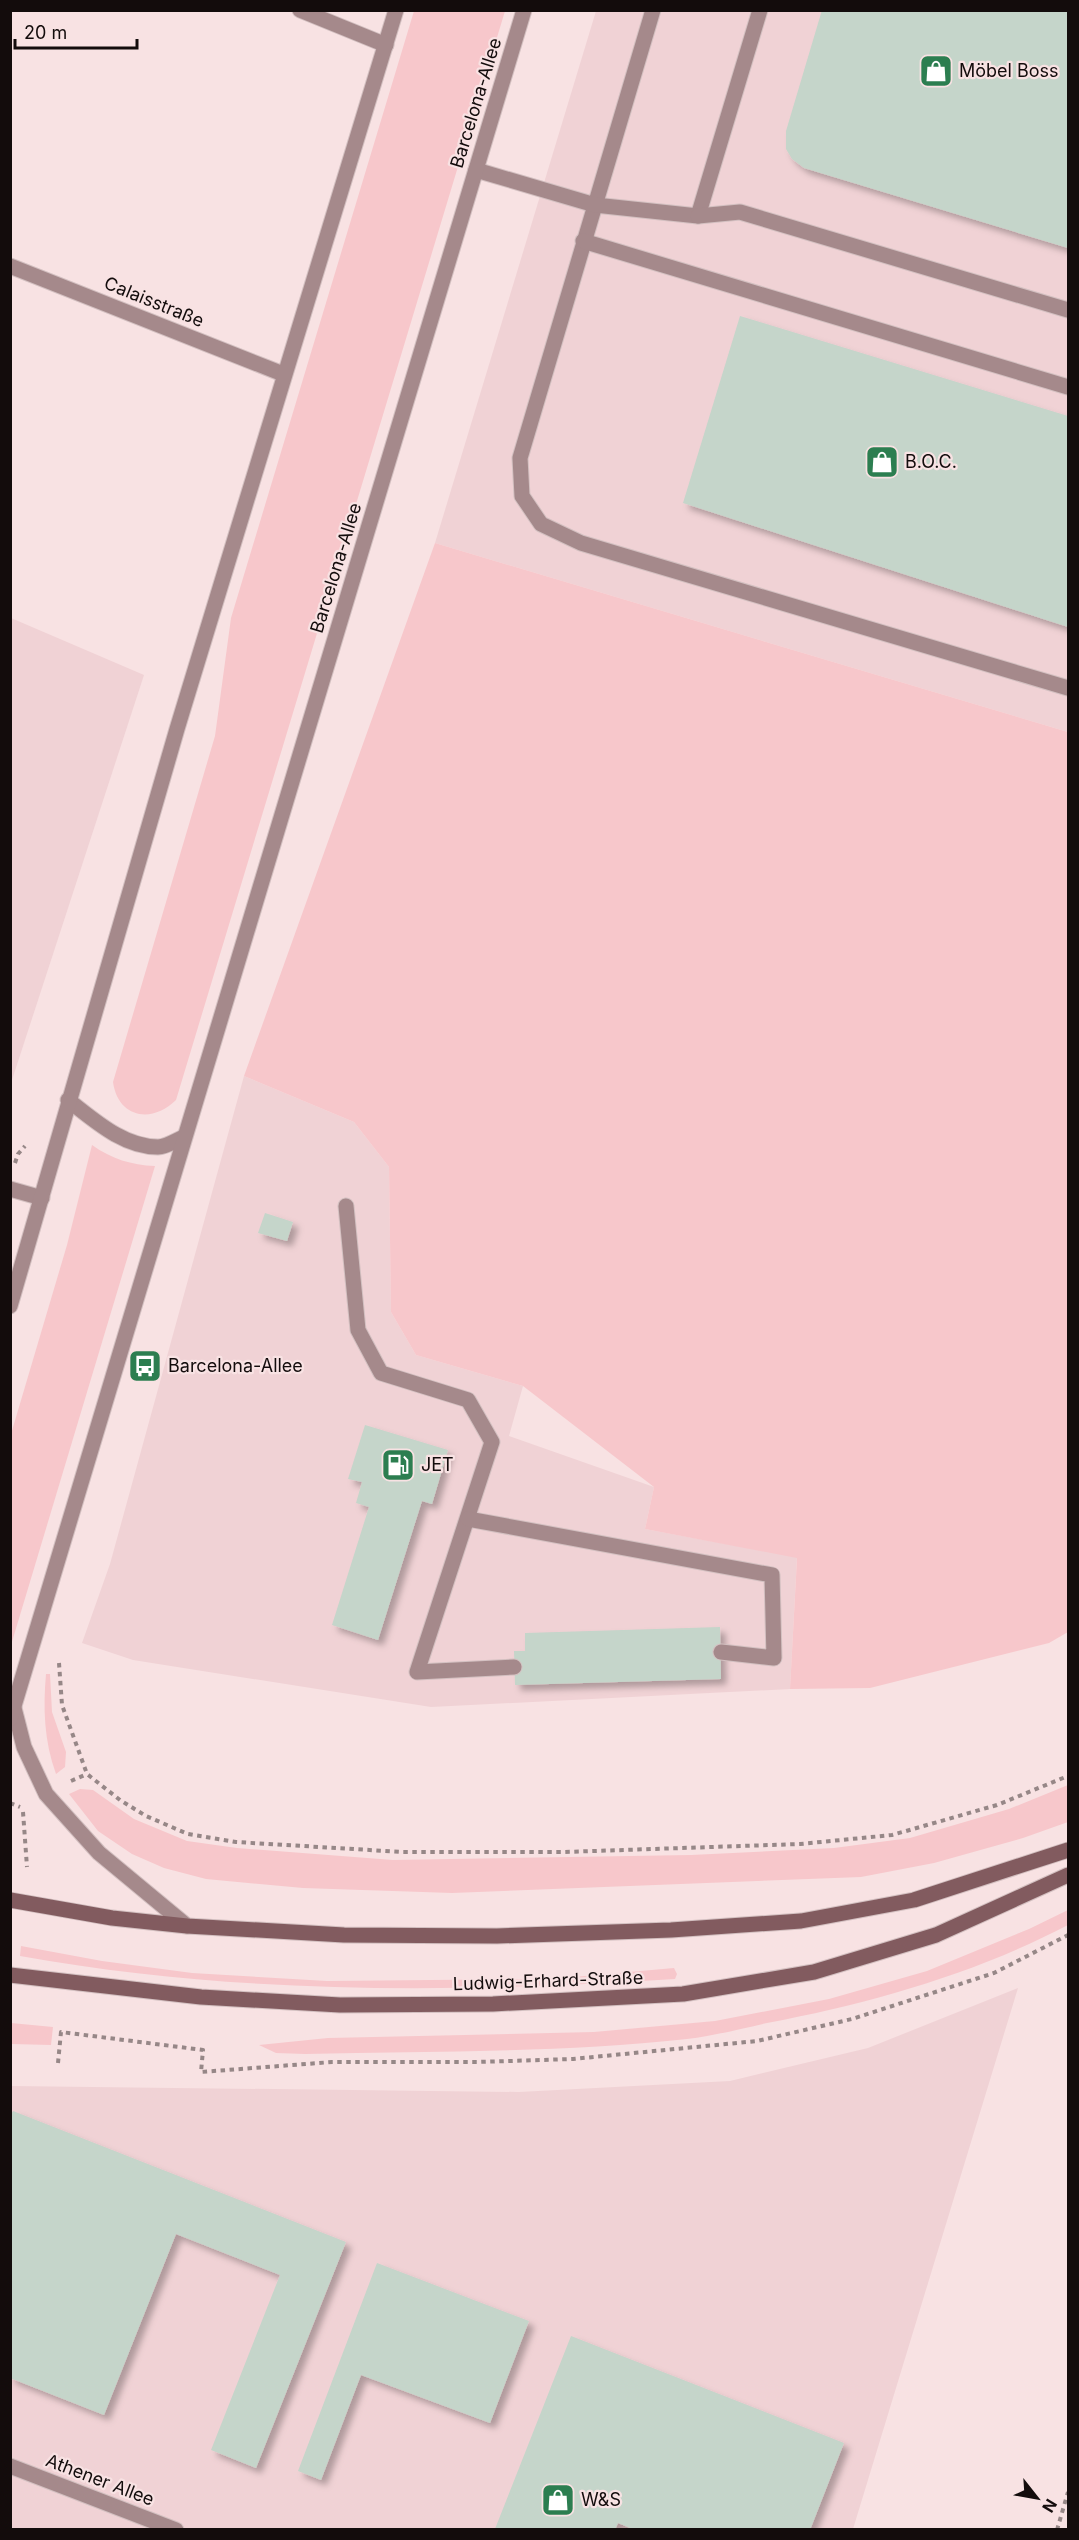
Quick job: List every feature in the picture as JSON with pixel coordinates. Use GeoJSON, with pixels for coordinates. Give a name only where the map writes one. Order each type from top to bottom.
{"type":"FeatureCollection","features":[{"type":"Feature","properties":{"kind":"main road"},"geometry":{"type":"LineString","coordinates":[[10,1900],[112,1918],[187,1926],[344,1935],[497,1936],[671,1930],[790,1923],[914,1900],[1068,1850]]}},
{"type":"Feature","properties":{"kind":"main road","name":"Ludwig-Erhard-Straße"},"geometry":{"type":"LineString","coordinates":[[10,1975],[201,1996],[340,2004],[493,2004],[683,1994],[814,1972],[936,1935],[1068,1875]]}},
{"type":"Feature","properties":{"kind":"street"},"geometry":{"type":"LineString","coordinates":[[300,10],[386,45]]}},
{"type":"Feature","properties":{"kind":"street"},"geometry":{"type":"LineString","coordinates":[[10,1306],[68,1100],[283,374],[396,10]]}},
{"type":"Feature","properties":{"kind":"street","name":"Barcelona-Allee"},"geometry":{"type":"LineString","coordinates":[[187,1926],[99,1852],[46,1794],[24,1747],[12,1713],[524,10]]}},
{"type":"Feature","properties":{"kind":"street"},"geometry":{"type":"LineString","coordinates":[[653,10],[520,458],[522,496],[541,524],[581,543],[1068,688]]}},
{"type":"Feature","properties":{"kind":"street"},"geometry":{"type":"LineString","coordinates":[[698,216],[760,10]]}},
{"type":"Feature","properties":{"kind":"street"},"geometry":{"type":"LineString","coordinates":[[476,170],[595,205],[698,216],[740,212],[1068,309]]}},
{"type":"Feature","properties":{"kind":"street"},"geometry":{"type":"LineString","coordinates":[[583,241],[1068,387]]}},
{"type":"Feature","properties":{"kind":"street","name":"Calaisstraße"},"geometry":{"type":"LineString","coordinates":[[10,266],[283,374]]}},
{"type":"Feature","properties":{"kind":"street"},"geometry":{"type":"LineString","coordinates":[[68,1100],[101,1126],[128,1140],[160,1148],[184,1137]]}},
{"type":"Feature","properties":{"kind":"street"},"geometry":{"type":"LineString","coordinates":[[10,1189],[42,1198]]}},
{"type":"Feature","properties":{"kind":"street"},"geometry":{"type":"LineString","coordinates":[[346,1206],[358,1330],[381,1373],[468,1400],[492,1442],[417,1672],[514,1667]]}},
{"type":"Feature","properties":{"kind":"street"},"geometry":{"type":"LineString","coordinates":[[468,1519],[772,1575],[774,1658],[721,1652]]}},
{"type":"Feature","properties":{"kind":"street","name":"Athener Allee"},"geometry":{"type":"LineString","coordinates":[[10,2466],[176,2529]]}},
{"type":"Feature","properties":{"kind":"path"},"geometry":{"type":"LineString","coordinates":[[87,1774],[120,1800],[146,1816],[188,1834],[236,1842],[403,1852],[688,1849],[800,1844],[892,1834],[997,1805],[1068,1776]]}},
{"type":"Feature","properties":{"kind":"path"},"geometry":{"type":"LineString","coordinates":[[23,1808],[27,1867]]}},
{"type":"Feature","properties":{"kind":"path"},"geometry":{"type":"LineString","coordinates":[[58,2064],[62,2032],[203,2050],[201,2073],[332,2062],[477,2062],[573,2059],[757,2041],[852,2019],[994,1973],[1068,1935]]}},
{"type":"Feature","properties":{"kind":"path"},"geometry":{"type":"LineString","coordinates":[[1057,2529],[1068,2492]]}},
{"type":"Feature","properties":{"kind":"shaded area"},"geometry":{"type":"Polygon","coordinates":[[[414,11],[505,11],[176,1100],[167,1108],[157,1112],[137,1114],[122,1103],[116,1094],[113,1082],[215,736],[231,618],[414,11]]]}},
{"type":"Feature","properties":{"kind":"shaded area"},"geometry":{"type":"Polygon","coordinates":[[[596,11],[1068,11],[1068,732],[435,543],[596,11]]]}},
{"type":"Feature","properties":{"kind":"shaded area"},"geometry":{"type":"Polygon","coordinates":[[[435,543],[1068,732],[1068,1632],[1049,1643],[870,1688],[790,1689],[797,1558],[645,1529],[654,1487],[523,1386],[416,1355],[391,1312],[389,1167],[354,1122],[244,1076],[435,543]]]}},
{"type":"Feature","properties":{"kind":"shaded area"},"geometry":{"type":"Polygon","coordinates":[[[11,618],[144,675],[11,1083],[11,618]]]}},
{"type":"Feature","properties":{"kind":"shaded area"},"geometry":{"type":"Polygon","coordinates":[[[244,1076],[354,1122],[389,1167],[391,1312],[416,1355],[523,1386],[509,1436],[654,1487],[645,1529],[797,1557],[790,1689],[431,1707],[133,1660],[82,1643],[110,1564],[244,1076]]]}},
{"type":"Feature","properties":{"kind":"shaded area"},"geometry":{"type":"Polygon","coordinates":[[[92,1145],[122,1160],[155,1166],[11,1645],[11,1434],[67,1245],[92,1145]]]}},
{"type":"Feature","properties":{"kind":"shaded area"},"geometry":{"type":"Polygon","coordinates":[[[46,1674],[50,1674],[52,1712],[66,1752],[65,1767],[56,1774],[45,1724],[46,1674]]]}},
{"type":"Feature","properties":{"kind":"shaded area"},"geometry":{"type":"Polygon","coordinates":[[[1068,1785],[1068,1822],[1023,1838],[934,1863],[861,1877],[452,1893],[303,1888],[206,1879],[164,1868],[132,1854],[98,1831],[69,1794],[80,1789],[93,1790],[134,1819],[187,1841],[237,1848],[393,1860],[691,1855],[834,1848],[910,1838],[1009,1809],[1068,1785]]]}},
{"type":"Feature","properties":{"kind":"shaded area"},"geometry":{"type":"Polygon","coordinates":[[[1068,1910],[1068,1925],[959,1972],[845,2006],[707,2036],[592,2047],[448,2052],[276,2053],[259,2045],[328,2038],[594,2032],[715,2021],[829,1999],[927,1971],[1029,1929],[1068,1910]]]}},
{"type":"Feature","properties":{"kind":"shaded area"},"geometry":{"type":"Polygon","coordinates":[[[21,1946],[102,1961],[192,1973],[327,1981],[551,1979],[674,1968],[677,1974],[675,1979],[511,1987],[428,1988],[264,1984],[101,1969],[20,1956],[21,1946]]]}},
{"type":"Feature","properties":{"kind":"shaded area"},"geometry":{"type":"Polygon","coordinates":[[[1018,1988],[853,2529],[11,2530],[11,2086],[519,2092],[730,2081],[868,2048],[1018,1988]]]}},
{"type":"Feature","properties":{"kind":"shaded area"},"geometry":{"type":"Polygon","coordinates":[[[11,2023],[53,2027],[51,2045],[11,2044],[11,2023]]]}},
{"type":"Feature","properties":{"kind":"building","name":"Möbel Boss"},"geometry":{"type":"Polygon","coordinates":[[[822,10],[1068,10],[1068,248],[804,168],[792,159],[786,149],[786,131],[822,10]]]}},
{"type":"Feature","properties":{"kind":"building","name":"B.O.C."},"geometry":{"type":"Polygon","coordinates":[[[740,316],[1068,416],[1068,627],[683,503],[740,316]]]}},
{"type":"Feature","properties":{"kind":"building"},"geometry":{"type":"Polygon","coordinates":[[[265,1213],[293,1222],[287,1241],[258,1233],[265,1213]]]}},
{"type":"Feature","properties":{"kind":"building"},"geometry":{"type":"Polygon","coordinates":[[[365,1425],[448,1450],[432,1504],[422,1501],[378,1640],[332,1625],[369,1507],[356,1503],[362,1482],[348,1479],[365,1425]]]}},
{"type":"Feature","properties":{"kind":"building"},"geometry":{"type":"Polygon","coordinates":[[[720,1627],[721,1679],[515,1685],[514,1651],[525,1651],[525,1633],[720,1627]]]}},
{"type":"Feature","properties":{"kind":"building"},"geometry":{"type":"Polygon","coordinates":[[[13,2111],[346,2242],[256,2468],[211,2450],[280,2275],[176,2234],[104,2415],[10,2378],[10,2116],[13,2111]]]}},
{"type":"Feature","properties":{"kind":"building"},"geometry":{"type":"Polygon","coordinates":[[[377,2263],[529,2321],[490,2423],[361,2375],[321,2480],[298,2471],[377,2263]]]}},
{"type":"Feature","properties":{"kind":"building"},"geometry":{"type":"Polygon","coordinates":[[[571,2336],[844,2443],[810,2530],[635,2530],[618,2523],[615,2530],[495,2529],[571,2336]]]}},
{"type":"Feature","properties":{"kind":"place","name":"Möbel Boss"},"geometry":{"type":"Point","coordinates":[936,71]}},
{"type":"Feature","properties":{"kind":"place","name":"B.O.C."},"geometry":{"type":"Point","coordinates":[882,462]}},
{"type":"Feature","properties":{"kind":"place","name":"Barcelona-Allee"},"geometry":{"type":"Point","coordinates":[145,1366]}},
{"type":"Feature","properties":{"kind":"place","name":"JET"},"geometry":{"type":"Point","coordinates":[398,1465]}},
{"type":"Feature","properties":{"kind":"place","name":"W&S"},"geometry":{"type":"Point","coordinates":[558,2500]}}]}
